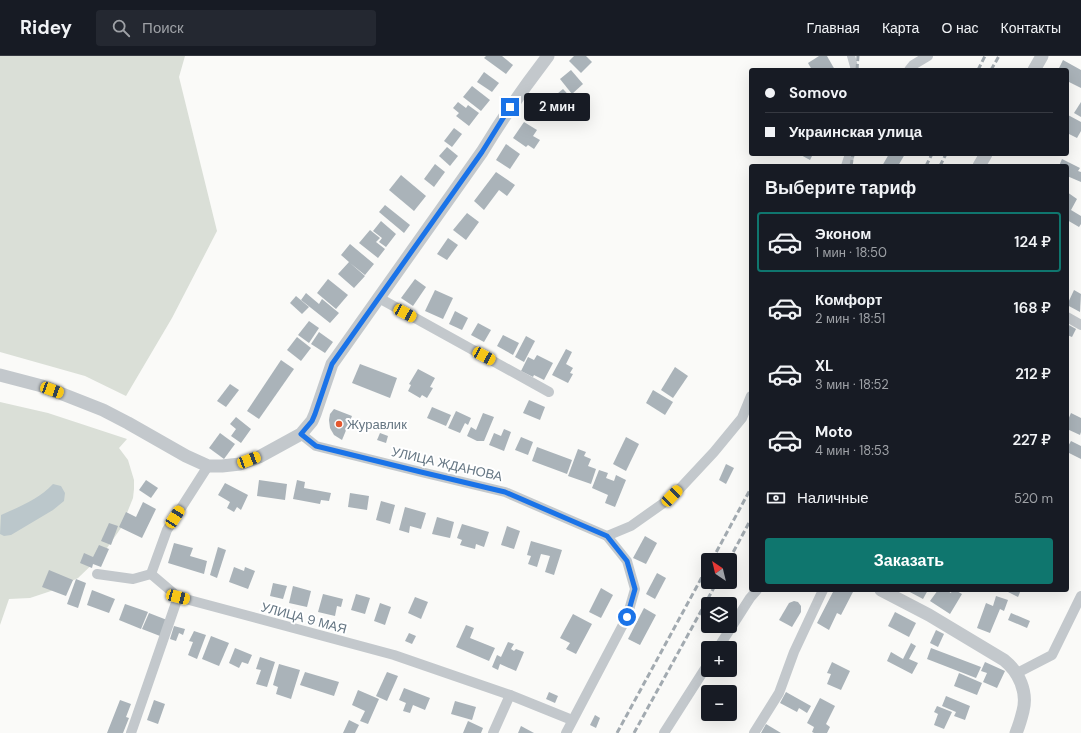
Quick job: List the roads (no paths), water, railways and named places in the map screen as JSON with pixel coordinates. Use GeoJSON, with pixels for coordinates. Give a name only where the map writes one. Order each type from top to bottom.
{"type":"FeatureCollection","features":[{"type":"Feature","properties":{"kind":"street"},"geometry":{"type":"LineString","coordinates":[[0,375],[42,386],[104,410],[186,456],[208,466],[240,464],[259,457],[301,434],[312,421],[332,364],[482,152],[526,85],[548,56]]}},
{"type":"Feature","properties":{"kind":"street"},"geometry":{"type":"LineString","coordinates":[[852,56],[855,68]]}},
{"type":"Feature","properties":{"kind":"street"},"geometry":{"type":"LineString","coordinates":[[1035,68],[1042,56]]}},
{"type":"Feature","properties":{"kind":"street"},"geometry":{"type":"LineString","coordinates":[[911,68],[924,57]]}},
{"type":"Feature","properties":{"kind":"street"},"geometry":{"type":"LineString","coordinates":[[379,298],[549,392]]}},
{"type":"Feature","properties":{"kind":"street"},"geometry":{"type":"LineString","coordinates":[[1069,318],[1081,325]]}},
{"type":"Feature","properties":{"kind":"street"},"geometry":{"type":"LineString","coordinates":[[566,733],[627,617],[635,589],[627,561],[607,536],[631,526],[672,496],[714,452],[742,418],[749,401]]}},
{"type":"Feature","properties":{"kind":"street","name":"УЛИЦА ЖДАНОВА"},"geometry":{"type":"LineString","coordinates":[[301,434],[316,446],[505,492],[607,536]]}},
{"type":"Feature","properties":{"kind":"street"},"geometry":{"type":"LineString","coordinates":[[97,574],[133,579],[151,574],[167,530],[208,466]]}},
{"type":"Feature","properties":{"kind":"street","name":"УЛИЦА 9 МАЯ"},"geometry":{"type":"LineString","coordinates":[[151,574],[178,597],[394,655],[510,695],[572,720]]}},
{"type":"Feature","properties":{"kind":"street"},"geometry":{"type":"LineString","coordinates":[[722,641],[755,592]]}},
{"type":"Feature","properties":{"kind":"street"},"geometry":{"type":"LineString","coordinates":[[754,733],[779,693],[794,652],[822,592]]}},
{"type":"Feature","properties":{"kind":"street"},"geometry":{"type":"LineString","coordinates":[[885,592],[929,615],[1012,666],[1017,673],[1023,694],[1024,710],[1016,733]]}},
{"type":"Feature","properties":{"kind":"street"},"geometry":{"type":"LineString","coordinates":[[1017,673],[1052,655],[1081,596]]}},
{"type":"Feature","properties":{"kind":"street"},"geometry":{"type":"LineString","coordinates":[[131,733],[178,597]]}},
{"type":"Feature","properties":{"kind":"street"},"geometry":{"type":"LineString","coordinates":[[664,733],[701,675]]}},
{"type":"Feature","properties":{"kind":"street"},"geometry":{"type":"LineString","coordinates":[[493,733],[510,695]]}},
{"type":"Feature","properties":{"kind":"railway"},"geometry":{"type":"LineString","coordinates":[[857,68],[858,56]]}},
{"type":"Feature","properties":{"kind":"railway"},"geometry":{"type":"LineString","coordinates":[[979,68],[985,56]]}},
{"type":"Feature","properties":{"kind":"railway"},"geometry":{"type":"LineString","coordinates":[[992,68],[999,56]]}},
{"type":"Feature","properties":{"kind":"railway"},"geometry":{"type":"LineString","coordinates":[[851,164],[853,156]]}},
{"type":"Feature","properties":{"kind":"railway"},"geometry":{"type":"LineString","coordinates":[[927,164],[931,156]]}},
{"type":"Feature","properties":{"kind":"railway"},"geometry":{"type":"LineString","coordinates":[[941,164],[945,156]]}},
{"type":"Feature","properties":{"kind":"railway"},"geometry":{"type":"LineString","coordinates":[[716,553],[749,492]]}},
{"type":"Feature","properties":{"kind":"railway"},"geometry":{"type":"LineString","coordinates":[[733,553],[749,523]]}},
{"type":"Feature","properties":{"kind":"railway"},"geometry":{"type":"LineString","coordinates":[[617,733],[701,579]]}},
{"type":"Feature","properties":{"kind":"railway"},"geometry":{"type":"LineString","coordinates":[[634,733],[713,589]]}},
{"type":"Feature","properties":{"kind":"place","name":"Журавлик"},"geometry":{"type":"Point","coordinates":[339,424]}}]}
